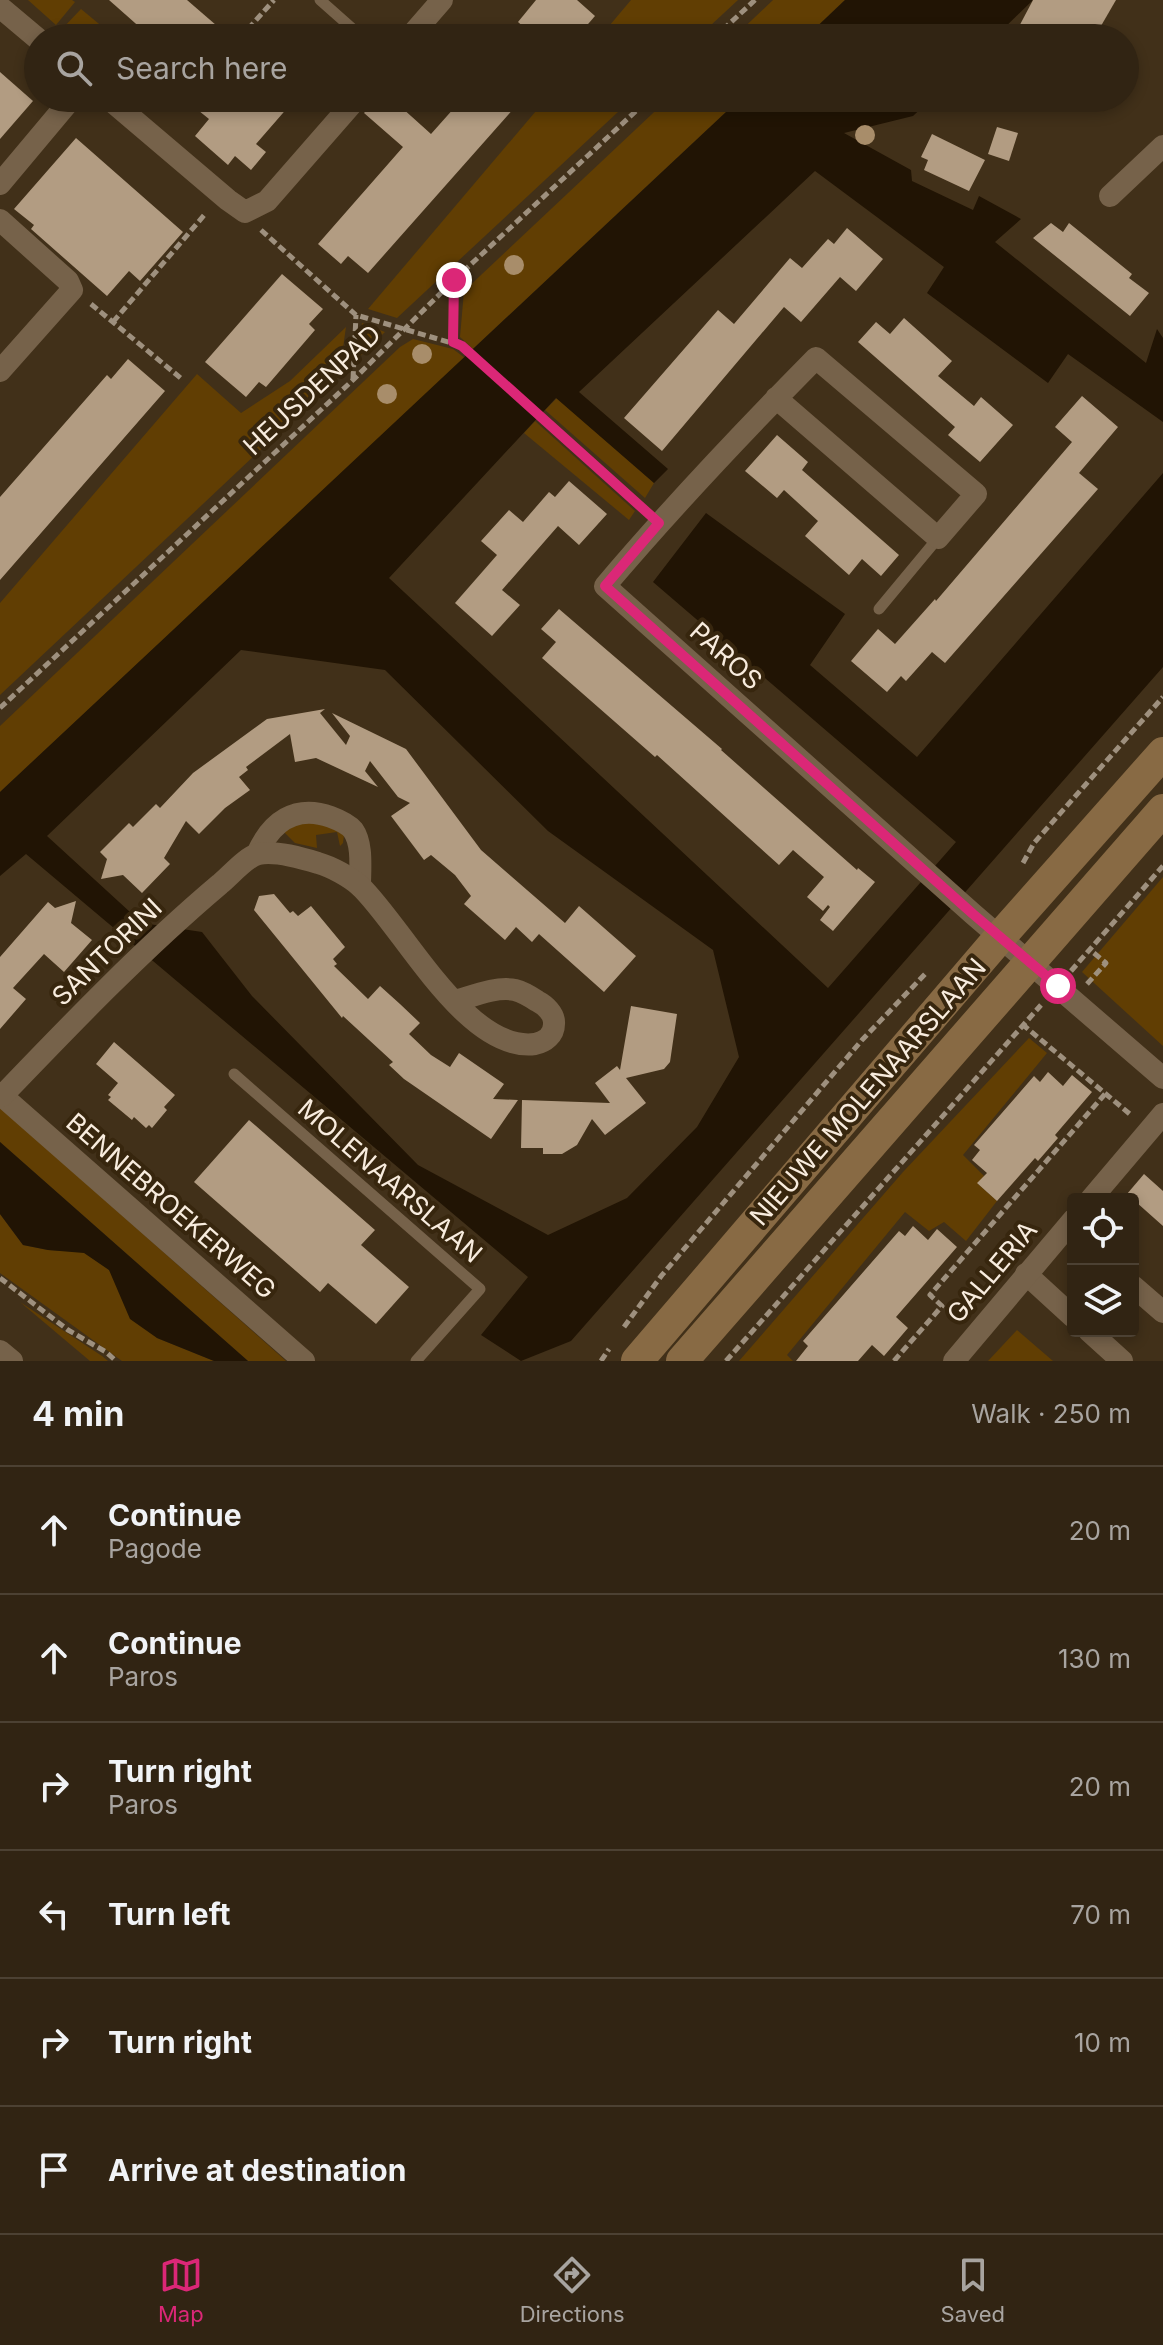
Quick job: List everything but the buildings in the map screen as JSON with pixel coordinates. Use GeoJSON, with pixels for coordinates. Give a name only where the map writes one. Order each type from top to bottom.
{"type":"FeatureCollection","features":[{"type":"Feature","properties":{"kind":"street"},"geometry":{"type":"LineString","coordinates":[[421,24],[442,0]]}},
{"type":"Feature","properties":{"kind":"street"},"geometry":{"type":"LineString","coordinates":[[0,7],[24,27]]}},
{"type":"Feature","properties":{"kind":"street"},"geometry":{"type":"LineString","coordinates":[[0,184],[60,112]]}},
{"type":"Feature","properties":{"kind":"street"},"geometry":{"type":"LineString","coordinates":[[124,112],[252,219],[345,112]]}},
{"type":"Feature","properties":{"kind":"street"},"geometry":{"type":"LineString","coordinates":[[1110,196],[1163,146]]}},
{"type":"Feature","properties":{"kind":"street"},"geometry":{"type":"LineString","coordinates":[[0,220],[68,281],[72,290],[0,371]]}},
{"type":"Feature","properties":{"kind":"street","name":"PAROS"},"geometry":{"type":"LineString","coordinates":[[938,538],[976,494],[816,358],[659,523],[605,586],[973,914],[1163,1078]]}},
{"type":"Feature","properties":{"kind":"street"},"geometry":{"type":"LineString","coordinates":[[776,398],[938,538]]}},
{"type":"Feature","properties":{"kind":"street","name":"NIEUWE MOLENAARSLAAN"},"geometry":{"type":"LineString","coordinates":[[637,1361],[1000,937],[1163,753]]}},
{"type":"Feature","properties":{"kind":"street","name":"NIEUWE MOLENAARSLAAN"},"geometry":{"type":"LineString","coordinates":[[682,1361],[1163,810]]}},
{"type":"Feature","properties":{"kind":"street","name":"SANTORINI"},"geometry":{"type":"LineString","coordinates":[[1,1095],[192,908],[257,854],[265,835],[282,820],[297,813],[328,816],[352,829],[357,839],[360,886]]}},
{"type":"Feature","properties":{"kind":"street"},"geometry":{"type":"LineString","coordinates":[[257,854],[274,854],[320,863],[360,886],[429,974],[456,1001]]}},
{"type":"Feature","properties":{"kind":"street","name":"BENNEBROEKERWEG"},"geometry":{"type":"LineString","coordinates":[[1,1095],[304,1361]]}},
{"type":"Feature","properties":{"kind":"street"},"geometry":{"type":"LineString","coordinates":[[1096,1193],[1156,1122]]}},
{"type":"Feature","properties":{"kind":"street","name":"GALLERIA"},"geometry":{"type":"LineString","coordinates":[[954,1361],[1026,1274],[1067,1232]]}},
{"type":"Feature","properties":{"kind":"street"},"geometry":{"type":"LineString","coordinates":[[1026,1274],[1067,1312]]}},
{"type":"Feature","properties":{"kind":"street"},"geometry":{"type":"LineString","coordinates":[[1139,1291],[1163,1312]]}},
{"type":"Feature","properties":{"kind":"street"},"geometry":{"type":"LineString","coordinates":[[1096,1337],[1122,1361]]}},
{"type":"Feature","properties":{"kind":"street"},"geometry":{"type":"LineString","coordinates":[[0,1351],[12,1361]]}},
{"type":"Feature","properties":{"kind":"lane"},"geometry":{"type":"LineString","coordinates":[[320,0],[347,24]]}},
{"type":"Feature","properties":{"kind":"lane","name":"PAROS"},"geometry":{"type":"LineString","coordinates":[[879,609],[938,538]]}},
{"type":"Feature","properties":{"kind":"lane","name":"MOLENAARSLAAN"},"geometry":{"type":"LineString","coordinates":[[234,1074],[480,1289],[416,1361]]}},
{"type":"Feature","properties":{"kind":"path"},"geometry":{"type":"LineString","coordinates":[[253,24],[274,0]]}},
{"type":"Feature","properties":{"kind":"path"},"geometry":{"type":"LineString","coordinates":[[729,24],[755,0]]}},
{"type":"Feature","properties":{"kind":"path","name":"HEUSDENPAD"},"geometry":{"type":"LineString","coordinates":[[0,708],[353,380],[454,280],[635,112]]}},
{"type":"Feature","properties":{"kind":"path"},"geometry":{"type":"LineString","coordinates":[[113,322],[222,195]]}},
{"type":"Feature","properties":{"kind":"path"},"geometry":{"type":"LineString","coordinates":[[252,219],[356,315],[462,346],[659,523]]}},
{"type":"Feature","properties":{"kind":"path"},"geometry":{"type":"LineString","coordinates":[[453,342],[454,280]]}},
{"type":"Feature","properties":{"kind":"path"},"geometry":{"type":"LineString","coordinates":[[72,290],[183,380]]}},
{"type":"Feature","properties":{"kind":"path"},"geometry":{"type":"LineString","coordinates":[[353,380],[356,315]]}},
{"type":"Feature","properties":{"kind":"path"},"geometry":{"type":"LineString","coordinates":[[1020,869],[1034,843],[1163,697]]}},
{"type":"Feature","properties":{"kind":"path"},"geometry":{"type":"LineString","coordinates":[[726,1361],[1163,866]]}},
{"type":"Feature","properties":{"kind":"path"},"geometry":{"type":"LineString","coordinates":[[601,1361],[662,1275],[862,1040],[935,965]]}},
{"type":"Feature","properties":{"kind":"path"},"geometry":{"type":"LineString","coordinates":[[996,1001],[1105,1094],[1156,1122]]}},
{"type":"Feature","properties":{"kind":"path"},"geometry":{"type":"LineString","coordinates":[[894,1361],[942,1306],[930,1295],[1105,1094]]}},
{"type":"Feature","properties":{"kind":"path"},"geometry":{"type":"LineString","coordinates":[[0,1278],[68,1330],[116,1361]]}},
{"type":"Feature","properties":{"kind":"shaded area"},"geometry":{"type":"Polygon","coordinates":[[[28,0],[75,2],[55,24],[28,0]]]}},
{"type":"Feature","properties":{"kind":"shaded area"},"geometry":{"type":"Polygon","coordinates":[[[631,0],[738,0],[712,24],[611,24],[631,0]]]}},
{"type":"Feature","properties":{"kind":"shaded area"},"geometry":{"type":"Polygon","coordinates":[[[773,0],[845,0],[820,24],[748,24],[773,0]]]}},
{"type":"Feature","properties":{"kind":"shaded area"},"geometry":{"type":"Polygon","coordinates":[[[845,0],[1033,0],[1008,24],[820,24],[845,0]]]}},
{"type":"Feature","properties":{"kind":"shaded area"},"geometry":{"type":"Polygon","coordinates":[[[81,9],[99,24],[67,24],[81,9]]]}},
{"type":"Feature","properties":{"kind":"shaded area"},"geometry":{"type":"Polygon","coordinates":[[[535,112],[618,112],[397,318],[368,309],[535,112]]]}},
{"type":"Feature","properties":{"kind":"shaded area"},"geometry":{"type":"Polygon","coordinates":[[[654,112],[726,112],[473,349],[460,337],[464,291],[654,112]]]}},
{"type":"Feature","properties":{"kind":"shaded area"},"geometry":{"type":"Polygon","coordinates":[[[726,112],[917,112],[913,116],[844,133],[911,170],[912,181],[973,210],[979,196],[1021,219],[995,242],[1146,363],[1157,329],[1163,338],[1163,422],[1068,354],[1048,383],[927,293],[944,267],[815,171],[579,392],[668,469],[654,483],[556,398],[389,578],[828,988],[956,842],[653,582],[706,513],[845,614],[810,665],[917,757],[1163,473],[1163,667],[571,1341],[521,1361],[481,1335],[528,1277],[26,854],[0,876],[0,792],[726,112]],[[241,650],[47,836],[142,923],[202,932],[252,996],[418,1165],[548,1235],[627,1198],[697,1127],[739,1057],[713,950],[548,831],[385,670],[241,650]]]}},
{"type":"Feature","properties":{"kind":"shaded area"},"geometry":{"type":"Polygon","coordinates":[[[362,323],[385,332],[357,359],[362,323]]]}},
{"type":"Feature","properties":{"kind":"shaded area"},"geometry":{"type":"Polygon","coordinates":[[[346,327],[339,376],[0,695],[0,603],[197,374],[241,413],[290,381],[346,327]]]}},
{"type":"Feature","properties":{"kind":"shaded area"},"geometry":{"type":"Polygon","coordinates":[[[413,339],[453,349],[465,358],[0,792],[0,726],[400,347],[413,339]]]}},
{"type":"Feature","properties":{"kind":"shaded area"},"geometry":{"type":"Polygon","coordinates":[[[557,398],[654,483],[645,498],[545,410],[557,398]]]}},
{"type":"Feature","properties":{"kind":"shaded area"},"geometry":{"type":"Polygon","coordinates":[[[535,421],[635,511],[629,520],[524,433],[535,421]]]}},
{"type":"Feature","properties":{"kind":"shaded area"},"geometry":{"type":"Polygon","coordinates":[[[318,820],[344,835],[340,846],[337,832],[316,835],[317,848],[295,843],[284,832],[290,823],[318,820]]]}},
{"type":"Feature","properties":{"kind":"shaded area"},"geometry":{"type":"Polygon","coordinates":[[[1163,877],[1163,1046],[1082,972],[1163,877]]]}},
{"type":"Feature","properties":{"kind":"shaded area"},"geometry":{"type":"Polygon","coordinates":[[[1029,1038],[1047,1053],[963,1155],[984,1176],[978,1184],[997,1201],[966,1241],[944,1222],[929,1231],[905,1212],[787,1355],[793,1361],[739,1361],[903,1172],[1029,1038]]]}},
{"type":"Feature","properties":{"kind":"shaded area"},"geometry":{"type":"Polygon","coordinates":[[[0,1107],[286,1361],[248,1361],[0,1142],[0,1107]]]}},
{"type":"Feature","properties":{"kind":"shaded area"},"geometry":{"type":"Polygon","coordinates":[[[0,1142],[248,1361],[214,1361],[157,1338],[130,1319],[109,1270],[84,1253],[23,1245],[0,1214],[0,1142]]]}},
{"type":"Feature","properties":{"kind":"shaded area"},"geometry":{"type":"Polygon","coordinates":[[[0,1214],[23,1245],[84,1252],[109,1270],[157,1338],[214,1361],[122,1361],[0,1273],[0,1214]]]}},
{"type":"Feature","properties":{"kind":"shaded area"},"geometry":{"type":"Polygon","coordinates":[[[20,1302],[102,1356],[108,1361],[90,1361],[20,1302]]]}},
{"type":"Feature","properties":{"kind":"shaded area"},"geometry":{"type":"Polygon","coordinates":[[[1017,1330],[1053,1361],[988,1361],[1017,1330]]]}},
{"type":"Feature","properties":{"kind":"route"},"geometry":{"type":"LineString","coordinates":[[454,280],[453,342],[462,346],[659,523],[605,586],[1058,986]]}}]}
